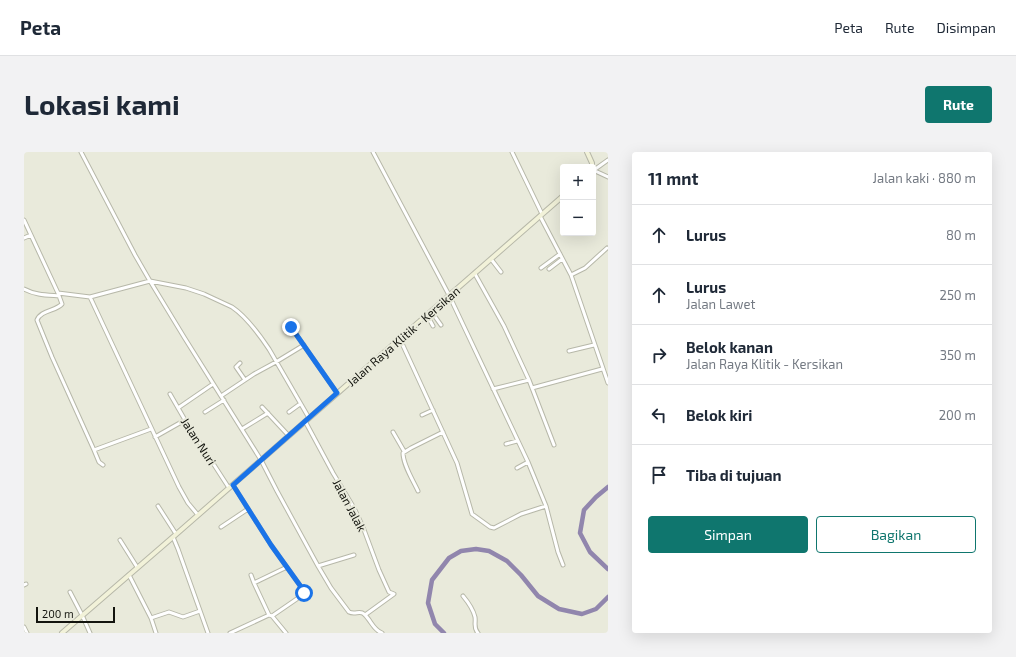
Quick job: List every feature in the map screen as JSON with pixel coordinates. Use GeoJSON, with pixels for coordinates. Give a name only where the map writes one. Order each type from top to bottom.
{"type":"FeatureCollection","features":[{"type":"Feature","properties":{"kind":"street"},"geometry":{"type":"LineString","coordinates":[[81,152],[135,255],[261,460],[296,527],[331,588],[349,612],[352,614],[362,612],[378,632],[382,633]]}},
{"type":"Feature","properties":{"kind":"street"},"geometry":{"type":"LineString","coordinates":[[373,152],[450,295],[493,390],[528,462],[546,506],[558,552],[563,565]]}},
{"type":"Feature","properties":{"kind":"street"},"geometry":{"type":"LineString","coordinates":[[512,152],[571,275],[608,384]]}},
{"type":"Feature","properties":{"kind":"street"},"geometry":{"type":"LineString","coordinates":[[587,152],[592,164]]}},
{"type":"Feature","properties":{"kind":"street"},"geometry":{"type":"LineString","coordinates":[[596,167],[608,160]]}},
{"type":"Feature","properties":{"kind":"street"},"geometry":{"type":"LineString","coordinates":[[596,171],[608,177]]}},
{"type":"Feature","properties":{"kind":"street","name":"Jalan Raya Klitik - Kersikan"},"geometry":{"type":"LineString","coordinates":[[62,633],[560,199]]}},
{"type":"Feature","properties":{"kind":"street"},"geometry":{"type":"LineString","coordinates":[[24,220],[59,294],[62,304],[56,309],[41,315],[37,320],[99,462],[103,465]]}},
{"type":"Feature","properties":{"kind":"street"},"geometry":{"type":"LineString","coordinates":[[24,238],[31,235]]}},
{"type":"Feature","properties":{"kind":"street"},"geometry":{"type":"LineString","coordinates":[[571,275],[585,268],[607,248]]}},
{"type":"Feature","properties":{"kind":"street"},"geometry":{"type":"LineString","coordinates":[[541,268],[560,254]]}},
{"type":"Feature","properties":{"kind":"street"},"geometry":{"type":"LineString","coordinates":[[491,259],[502,272]]}},
{"type":"Feature","properties":{"kind":"street"},"geometry":{"type":"LineString","coordinates":[[549,269],[562,259]]}},
{"type":"Feature","properties":{"kind":"street"},"geometry":{"type":"LineString","coordinates":[[475,274],[504,326],[529,380],[554,445]]}},
{"type":"Feature","properties":{"kind":"street"},"geometry":{"type":"LineString","coordinates":[[24,289],[44,295],[59,294],[90,297],[150,281]]}},
{"type":"Feature","properties":{"kind":"street","name":"Jalan Jalak"},"geometry":{"type":"LineString","coordinates":[[150,281],[186,288],[204,294],[232,307],[263,339],[300,404],[333,473],[354,508],[389,592],[394,594],[365,615]]}},
{"type":"Feature","properties":{"kind":"street"},"geometry":{"type":"LineString","coordinates":[[90,297],[179,487],[188,503],[198,515]]}},
{"type":"Feature","properties":{"kind":"street"},"geometry":{"type":"LineString","coordinates":[[431,311],[441,325]]}},
{"type":"Feature","properties":{"kind":"street"},"geometry":{"type":"LineString","coordinates":[[427,315],[433,326]]}},
{"type":"Feature","properties":{"kind":"street"},"geometry":{"type":"LineString","coordinates":[[291,327],[337,393]]}},
{"type":"Feature","properties":{"kind":"street"},"geometry":{"type":"LineString","coordinates":[[400,339],[457,463],[471,511],[474,516],[490,527],[494,528],[521,514],[546,506]]}},
{"type":"Feature","properties":{"kind":"street"},"geometry":{"type":"LineString","coordinates":[[221,396],[304,345]]}},
{"type":"Feature","properties":{"kind":"street"},"geometry":{"type":"LineString","coordinates":[[570,351],[594,345]]}},
{"type":"Feature","properties":{"kind":"street"},"geometry":{"type":"LineString","coordinates":[[240,363],[236,367],[245,380]]}},
{"type":"Feature","properties":{"kind":"street"},"geometry":{"type":"LineString","coordinates":[[532,388],[602,369]]}},
{"type":"Feature","properties":{"kind":"street"},"geometry":{"type":"LineString","coordinates":[[493,390],[529,380]]}},
{"type":"Feature","properties":{"kind":"street"},"geometry":{"type":"LineString","coordinates":[[178,408],[213,384]]}},
{"type":"Feature","properties":{"kind":"street","name":"Jalan Nuri"},"geometry":{"type":"LineString","coordinates":[[170,394],[185,420],[304,591],[304,593],[270,616]]}},
{"type":"Feature","properties":{"kind":"street"},"geometry":{"type":"LineString","coordinates":[[205,412],[224,400]]}},
{"type":"Feature","properties":{"kind":"street"},"geometry":{"type":"LineString","coordinates":[[289,412],[300,404]]}},
{"type":"Feature","properties":{"kind":"street"},"geometry":{"type":"LineString","coordinates":[[262,407],[289,436]]}},
{"type":"Feature","properties":{"kind":"street"},"geometry":{"type":"LineString","coordinates":[[422,415],[433,410]]}},
{"type":"Feature","properties":{"kind":"street"},"geometry":{"type":"LineString","coordinates":[[242,429],[268,413]]}},
{"type":"Feature","properties":{"kind":"street"},"geometry":{"type":"LineString","coordinates":[[156,437],[185,420]]}},
{"type":"Feature","properties":{"kind":"street"},"geometry":{"type":"LineString","coordinates":[[94,450],[151,429]]}},
{"type":"Feature","properties":{"kind":"street"},"geometry":{"type":"LineString","coordinates":[[393,432],[404,452],[403,456],[405,465],[418,490]]}},
{"type":"Feature","properties":{"kind":"street"},"geometry":{"type":"LineString","coordinates":[[404,452],[443,432]]}},
{"type":"Feature","properties":{"kind":"street"},"geometry":{"type":"LineString","coordinates":[[506,444],[517,440]]}},
{"type":"Feature","properties":{"kind":"street"},"geometry":{"type":"LineString","coordinates":[[517,468],[528,462]]}},
{"type":"Feature","properties":{"kind":"street"},"geometry":{"type":"LineString","coordinates":[[158,506],[174,536],[208,633]]}},
{"type":"Feature","properties":{"kind":"street"},"geometry":{"type":"LineString","coordinates":[[221,527],[248,509]]}},
{"type":"Feature","properties":{"kind":"street"},"geometry":{"type":"LineString","coordinates":[[120,540],[137,567]]}},
{"type":"Feature","properties":{"kind":"street"},"geometry":{"type":"LineString","coordinates":[[318,566],[354,555]]}},
{"type":"Feature","properties":{"kind":"street"},"geometry":{"type":"LineString","coordinates":[[254,583],[287,568]]}},
{"type":"Feature","properties":{"kind":"street"},"geometry":{"type":"LineString","coordinates":[[129,575],[151,618],[156,633]]}},
{"type":"Feature","properties":{"kind":"street"},"geometry":{"type":"LineString","coordinates":[[251,575],[270,616],[286,633]]}},
{"type":"Feature","properties":{"kind":"street"},"geometry":{"type":"LineString","coordinates":[[70,592],[90,633]]}},
{"type":"Feature","properties":{"kind":"street"},"geometry":{"type":"LineString","coordinates":[[463,596],[468,602],[475,616],[475,630],[478,633]]}},
{"type":"Feature","properties":{"kind":"street"},"geometry":{"type":"LineString","coordinates":[[151,618],[170,612],[185,617],[200,611]]}},
{"type":"Feature","properties":{"kind":"street"},"geometry":{"type":"LineString","coordinates":[[230,633],[270,616]]}},
{"type":"Feature","properties":{"kind":"street"},"geometry":{"type":"LineString","coordinates":[[24,627],[28,633]]}},
{"type":"Feature","properties":{"kind":"waterway"},"geometry":{"type":"LineString","coordinates":[[608,487],[584,510],[580,533],[590,552],[608,569]]}},
{"type":"Feature","properties":{"kind":"waterway"},"geometry":{"type":"LineString","coordinates":[[444,633],[435,624],[428,603],[432,580],[449,558],[461,551],[476,549],[489,551],[507,561],[538,596],[559,609],[582,614],[596,609],[608,597]]}},
{"type":"Feature","properties":{"kind":"route"},"geometry":{"type":"LineString","coordinates":[[291,327],[337,393],[233,485],[271,545],[304,593]]}}]}
